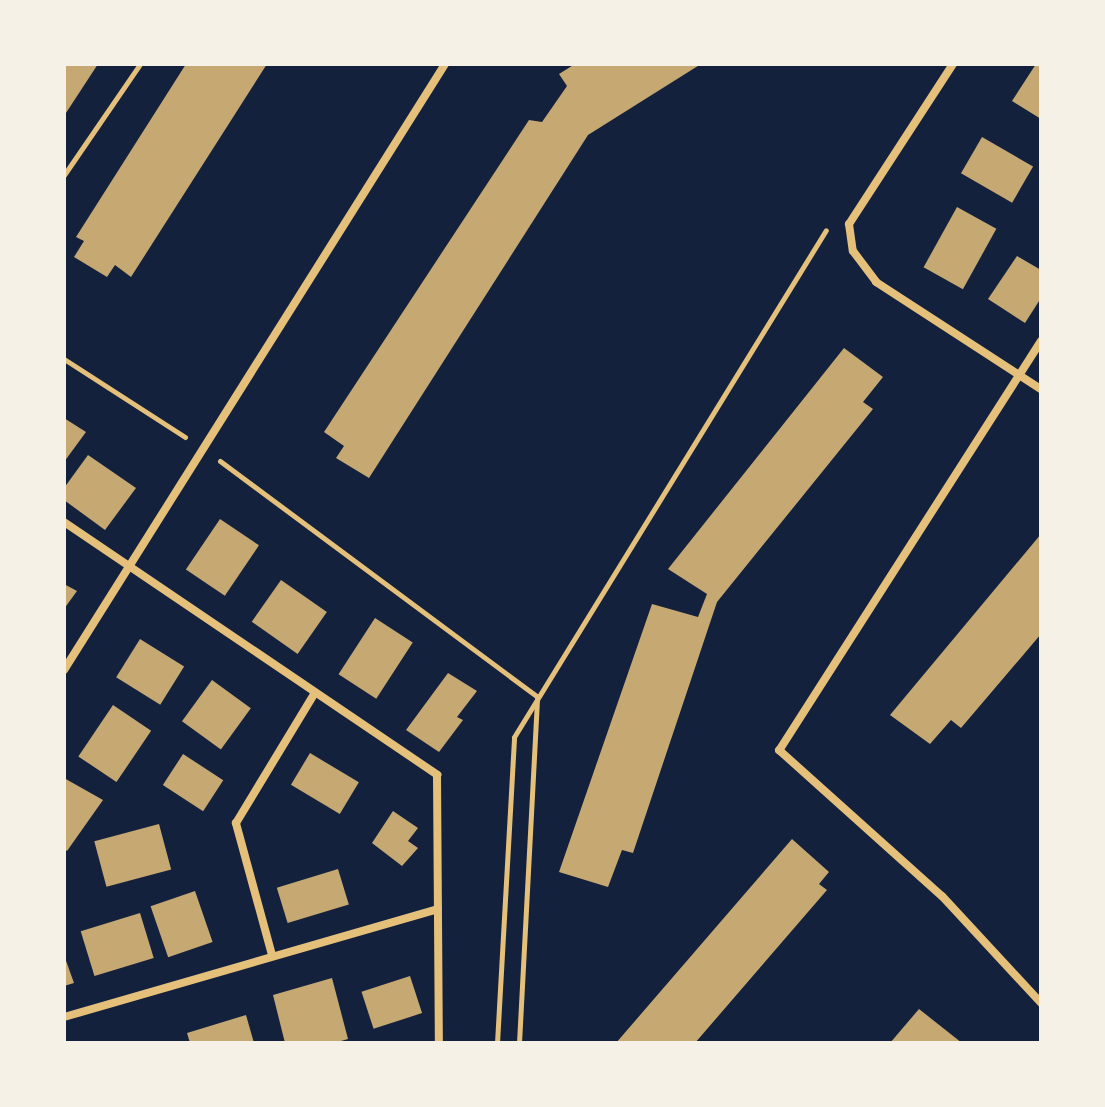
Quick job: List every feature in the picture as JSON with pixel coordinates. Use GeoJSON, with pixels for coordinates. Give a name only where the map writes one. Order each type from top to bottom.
{"type":"FeatureCollection","features":[{"type":"Feature","properties":{"kind":"street"},"geometry":{"type":"LineString","coordinates":[[64,670],[445,64]]}},
{"type":"Feature","properties":{"kind":"street"},"geometry":{"type":"LineString","coordinates":[[953,64],[849,224],[853,251],[876,282],[1041,389]]}},
{"type":"Feature","properties":{"kind":"street"},"geometry":{"type":"LineString","coordinates":[[1041,341],[779,750],[942,896],[1041,1003]]}},
{"type":"Feature","properties":{"kind":"street"},"geometry":{"type":"LineString","coordinates":[[64,522],[437,775],[439,1043]]}},
{"type":"Feature","properties":{"kind":"street"},"geometry":{"type":"LineString","coordinates":[[272,955],[236,823],[314,694]]}},
{"type":"Feature","properties":{"kind":"street"},"geometry":{"type":"LineString","coordinates":[[64,1017],[438,909]]}},
{"type":"Feature","properties":{"kind":"path"},"geometry":{"type":"LineString","coordinates":[[64,175],[140,64]]}},
{"type":"Feature","properties":{"kind":"path"},"geometry":{"type":"LineString","coordinates":[[497,1043],[514,737],[834,218]]}},
{"type":"Feature","properties":{"kind":"path"},"geometry":{"type":"LineString","coordinates":[[64,359],[204,449],[537,696]]}},
{"type":"Feature","properties":{"kind":"path"},"geometry":{"type":"LineString","coordinates":[[519,1043],[537,696]]}},
{"type":"Feature","properties":{"kind":"building"},"geometry":{"type":"Polygon","coordinates":[[[64,64],[98,64],[64,116],[64,64]]]}},
{"type":"Feature","properties":{"kind":"building"},"geometry":{"type":"Polygon","coordinates":[[[186,64],[267,64],[131,277],[115,265],[107,277],[74,257],[84,241],[76,237],[186,64]]]}},
{"type":"Feature","properties":{"kind":"building"},"geometry":{"type":"Polygon","coordinates":[[[575,64],[701,64],[588,135],[369,478],[336,458],[344,446],[324,432],[529,120],[542,122],[567,86],[559,74],[575,64]]]}},
{"type":"Feature","properties":{"kind":"building"},"geometry":{"type":"Polygon","coordinates":[[[1036,64],[1041,64],[1041,119],[1012,101],[1036,64]]]}},
{"type":"Feature","properties":{"kind":"building"},"geometry":{"type":"Polygon","coordinates":[[[982,137],[1033,166],[1012,203],[961,173],[982,137]]]}},
{"type":"Feature","properties":{"kind":"building"},"geometry":{"type":"Polygon","coordinates":[[[957,207],[996,229],[963,289],[924,267],[957,207]]]}},
{"type":"Feature","properties":{"kind":"building"},"geometry":{"type":"Polygon","coordinates":[[[1017,256],[1041,270],[1041,298],[1025,323],[988,299],[1017,256]]]}},
{"type":"Feature","properties":{"kind":"building"},"geometry":{"type":"Polygon","coordinates":[[[844,348],[883,377],[863,402],[873,409],[717,602],[633,853],[622,850],[608,887],[559,872],[652,604],[698,617],[707,594],[668,569],[844,348]]]}},
{"type":"Feature","properties":{"kind":"building"},"geometry":{"type":"Polygon","coordinates":[[[64,418],[86,432],[64,462],[64,418]]]}},
{"type":"Feature","properties":{"kind":"building"},"geometry":{"type":"Polygon","coordinates":[[[88,455],[136,488],[105,530],[64,500],[64,488],[88,455]]]}},
{"type":"Feature","properties":{"kind":"building"},"geometry":{"type":"Polygon","coordinates":[[[220,519],[259,545],[225,596],[186,570],[220,519]]]}},
{"type":"Feature","properties":{"kind":"building"},"geometry":{"type":"Polygon","coordinates":[[[1041,534],[1041,634],[961,728],[951,720],[930,744],[890,715],[1041,534]]]}},
{"type":"Feature","properties":{"kind":"building"},"geometry":{"type":"Polygon","coordinates":[[[281,580],[327,612],[298,654],[252,622],[281,580]]]}},
{"type":"Feature","properties":{"kind":"building"},"geometry":{"type":"Polygon","coordinates":[[[64,584],[77,591],[64,609],[64,584]]]}},
{"type":"Feature","properties":{"kind":"building"},"geometry":{"type":"Polygon","coordinates":[[[375,618],[413,643],[376,699],[339,674],[375,618]]]}},
{"type":"Feature","properties":{"kind":"building"},"geometry":{"type":"Polygon","coordinates":[[[140,639],[184,667],[160,705],[116,677],[140,639]]]}},
{"type":"Feature","properties":{"kind":"building"},"geometry":{"type":"Polygon","coordinates":[[[448,673],[477,691],[457,717],[463,720],[439,752],[406,730],[448,673]]]}},
{"type":"Feature","properties":{"kind":"building"},"geometry":{"type":"Polygon","coordinates":[[[212,680],[251,708],[221,749],[182,721],[212,680]]]}},
{"type":"Feature","properties":{"kind":"building"},"geometry":{"type":"Polygon","coordinates":[[[113,705],[151,731],[116,782],[78,756],[113,705]]]}},
{"type":"Feature","properties":{"kind":"building"},"geometry":{"type":"Polygon","coordinates":[[[310,753],[359,782],[340,814],[291,785],[310,753]]]}},
{"type":"Feature","properties":{"kind":"building"},"geometry":{"type":"Polygon","coordinates":[[[183,754],[223,780],[203,811],[163,785],[183,754]]]}},
{"type":"Feature","properties":{"kind":"building"},"geometry":{"type":"Polygon","coordinates":[[[64,778],[103,800],[67,851],[64,849],[64,778]]]}},
{"type":"Feature","properties":{"kind":"building"},"geometry":{"type":"Polygon","coordinates":[[[393,811],[418,828],[408,841],[418,848],[402,866],[372,843],[393,811]]]}},
{"type":"Feature","properties":{"kind":"building"},"geometry":{"type":"Polygon","coordinates":[[[159,824],[171,869],[106,887],[94,841],[159,824]]]}},
{"type":"Feature","properties":{"kind":"building"},"geometry":{"type":"Polygon","coordinates":[[[792,839],[829,872],[819,884],[827,890],[695,1043],[616,1043],[792,839]]]}},
{"type":"Feature","properties":{"kind":"building"},"geometry":{"type":"Polygon","coordinates":[[[338,869],[349,904],[288,923],[277,888],[338,869]]]}},
{"type":"Feature","properties":{"kind":"building"},"geometry":{"type":"Polygon","coordinates":[[[195,891],[213,942],[168,957],[151,906],[195,891]]]}},
{"type":"Feature","properties":{"kind":"building"},"geometry":{"type":"Polygon","coordinates":[[[140,913],[154,958],[94,976],[81,931],[140,913]]]}},
{"type":"Feature","properties":{"kind":"building"},"geometry":{"type":"Polygon","coordinates":[[[64,955],[74,983],[64,986],[64,955]]]}},
{"type":"Feature","properties":{"kind":"building"},"geometry":{"type":"Polygon","coordinates":[[[410,976],[422,1013],[374,1029],[361,992],[410,976]]]}},
{"type":"Feature","properties":{"kind":"building"},"geometry":{"type":"Polygon","coordinates":[[[332,978],[348,1039],[334,1043],[285,1043],[273,995],[332,978]]]}},
{"type":"Feature","properties":{"kind":"building"},"geometry":{"type":"Polygon","coordinates":[[[919,1009],[962,1043],[890,1043],[919,1009]]]}},
{"type":"Feature","properties":{"kind":"building"},"geometry":{"type":"Polygon","coordinates":[[[246,1015],[254,1043],[190,1043],[187,1033],[246,1015]]]}}]}
